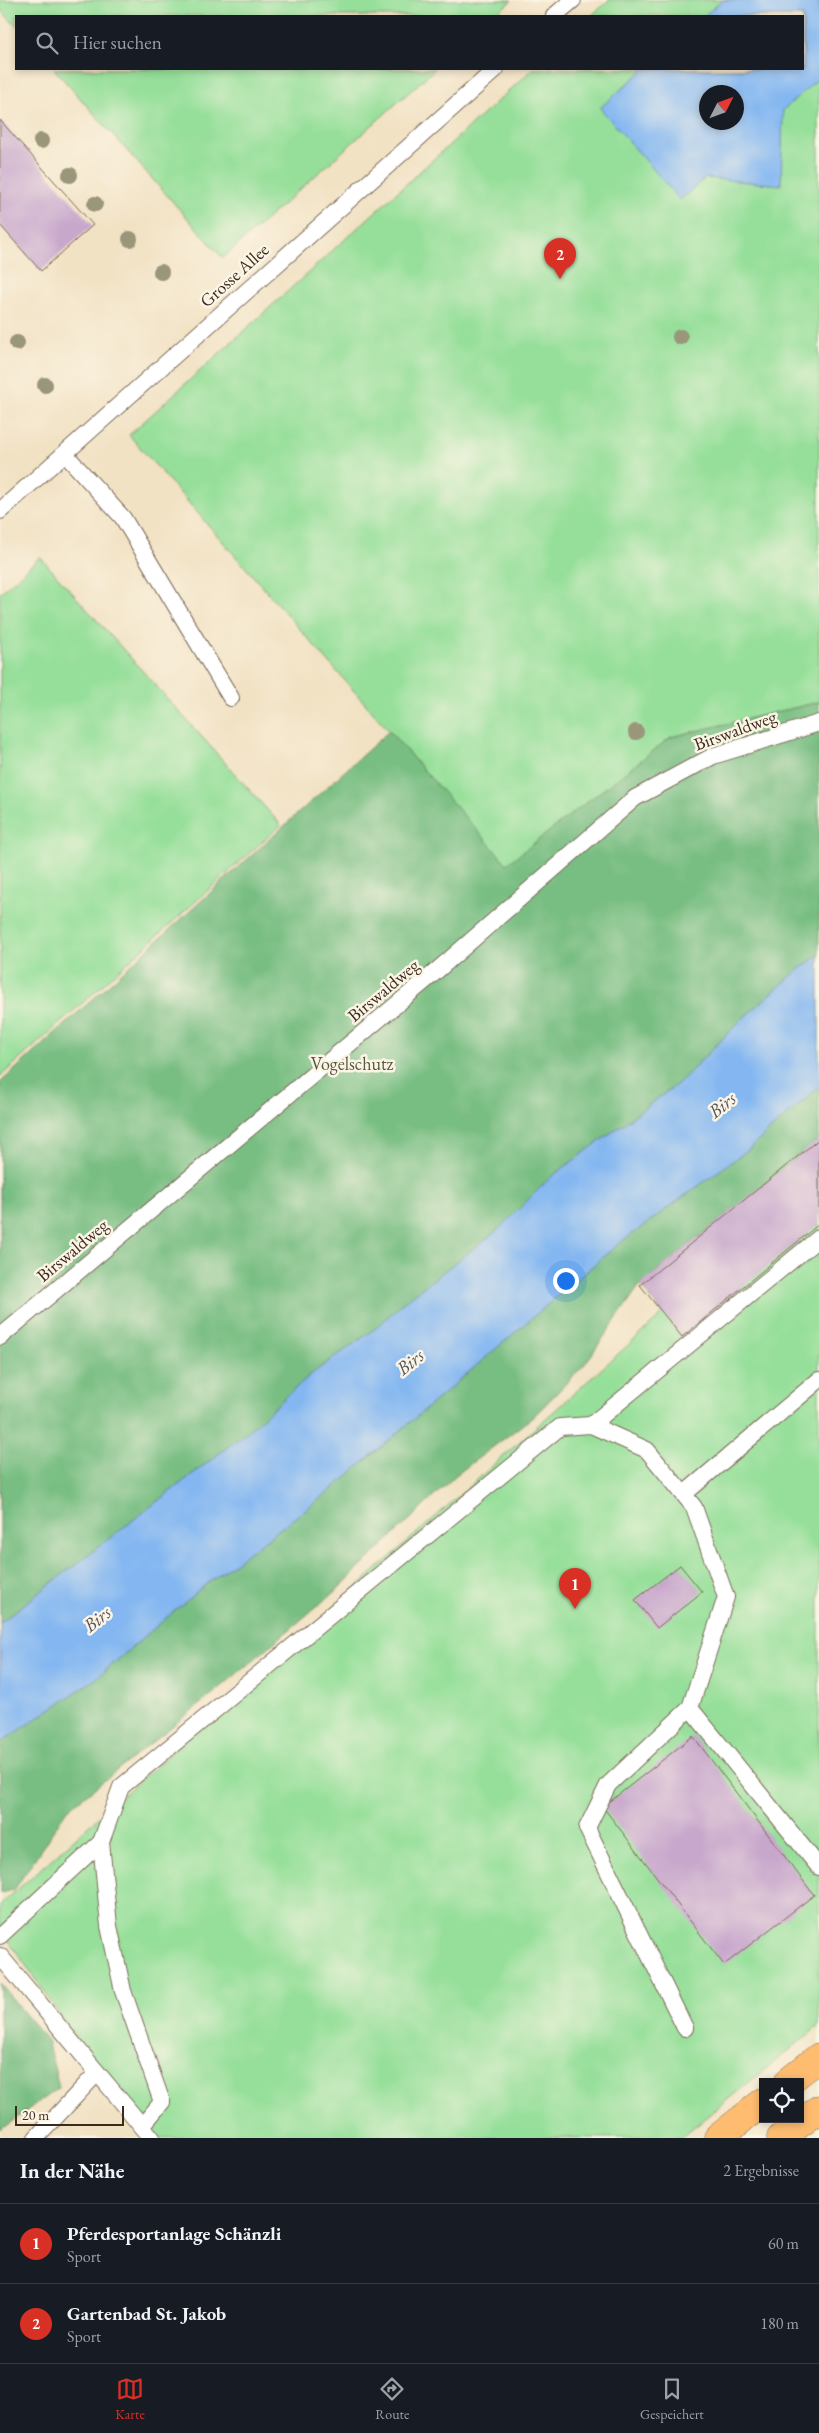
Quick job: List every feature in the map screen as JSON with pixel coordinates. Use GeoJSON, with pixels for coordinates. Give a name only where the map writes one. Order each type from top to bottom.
{"type":"FeatureCollection","features":[{"type":"Feature","properties":{"kind":"highway"},"geometry":{"type":"LineString","coordinates":[[793,2078],[819,2057]]}},
{"type":"Feature","properties":{"kind":"highway"},"geometry":{"type":"LineString","coordinates":[[718,2138],[759,2105]]}},
{"type":"Feature","properties":{"kind":"highway"},"geometry":{"type":"LineString","coordinates":[[781,2138],[819,2109]]}},
{"type":"Feature","properties":{"kind":"lane"},"geometry":{"type":"LineString","coordinates":[[555,15],[573,0]]}},
{"type":"Feature","properties":{"kind":"lane","name":"Grosse Allee"},"geometry":{"type":"LineString","coordinates":[[0,511],[495,70]]}},
{"type":"Feature","properties":{"kind":"lane"},"geometry":{"type":"LineString","coordinates":[[65,454],[122,518],[231,698]]}},
{"type":"Feature","properties":{"kind":"lane","name":"Birswaldweg"},"geometry":{"type":"LineString","coordinates":[[0,1337],[433,974],[635,798],[713,756],[819,723]]}},
{"type":"Feature","properties":{"kind":"lane"},"geometry":{"type":"LineString","coordinates":[[591,1425],[819,1238]]}},
{"type":"Feature","properties":{"kind":"lane"},"geometry":{"type":"LineString","coordinates":[[684,1494],[819,1380]]}},
{"type":"Feature","properties":{"kind":"lane"},"geometry":{"type":"LineString","coordinates":[[0,1956],[147,2132],[162,2102],[123,1991],[109,1926],[101,1842],[121,1786],[560,1427],[591,1425],[647,1450],[684,1494],[694,1507],[726,1597],[690,1708],[608,1786],[587,1828],[685,2028]]}},
{"type":"Feature","properties":{"kind":"lane"},"geometry":{"type":"LineString","coordinates":[[690,1708],[819,1867]]}},
{"type":"Feature","properties":{"kind":"lane"},"geometry":{"type":"LineString","coordinates":[[0,1936],[101,1842]]}},
{"type":"Feature","properties":{"kind":"lane"},"geometry":{"type":"LineString","coordinates":[[36,2138],[98,2072]]}},
{"type":"Feature","properties":{"kind":"green space"},"geometry":{"type":"Polygon","coordinates":[[[0,0],[512,0],[495,15],[15,15],[15,25],[0,9],[0,0]]]}},
{"type":"Feature","properties":{"kind":"green space"},"geometry":{"type":"Polygon","coordinates":[[[609,0],[819,0],[819,702],[671,737],[507,865],[129,435],[532,70],[804,70],[804,15],[592,15],[609,0]]]}},
{"type":"Feature","properties":{"kind":"green space"},"geometry":{"type":"Polygon","coordinates":[[[55,70],[434,70],[223,258],[55,70]]]}},
{"type":"Feature","properties":{"kind":"green space"},"geometry":{"type":"Polygon","coordinates":[[[40,557],[281,825],[0,1077],[0,593],[40,557]]]}},
{"type":"Feature","properties":{"kind":"green space","name":"Vogelschutz"},"geometry":{"type":"Polygon","coordinates":[[[819,702],[819,955],[798,970],[742,1019],[680,1082],[551,1177],[498,1230],[405,1301],[376,1328],[310,1375],[247,1432],[0,1623],[0,1083],[389,731],[507,864],[671,737],[819,702]]]}},
{"type":"Feature","properties":{"kind":"green space"},"geometry":{"type":"Polygon","coordinates":[[[819,1087],[819,1139],[640,1285],[585,1364],[534,1416],[456,1475],[340,1587],[220,1688],[67,1810],[14,1890],[0,1893],[0,1743],[94,1680],[200,1589],[330,1491],[617,1245],[749,1149],[819,1087]]]}},
{"type":"Feature","properties":{"kind":"green space"},"geometry":{"type":"Polygon","coordinates":[[[819,1141],[819,2026],[680,2138],[145,2138],[0,1928],[0,1905],[663,1314],[640,1285],[819,1141]]]}},
{"type":"Feature","properties":{"kind":"green space"},"geometry":{"type":"Polygon","coordinates":[[[0,1984],[47,2040],[59,2087],[0,2130],[0,1984]]]}},
{"type":"Feature","properties":{"kind":"water"},"geometry":{"type":"Polygon","coordinates":[[[722,0],[819,0],[819,78],[783,110],[781,185],[705,178],[680,200],[600,108],[643,70],[804,70],[804,15],[705,15],[722,0]]]}},
{"type":"Feature","properties":{"kind":"water","name":"Birs"},"geometry":{"type":"Polygon","coordinates":[[[819,955],[819,1087],[749,1149],[617,1245],[330,1491],[200,1589],[94,1680],[0,1743],[0,1623],[247,1432],[310,1375],[376,1328],[405,1301],[498,1230],[551,1177],[680,1082],[742,1019],[798,970],[819,955]]]}},
{"type":"Feature","properties":{"kind":"building"},"geometry":{"type":"Polygon","coordinates":[[[0,120],[93,225],[41,271],[0,225],[0,120]]]}},
{"type":"Feature","properties":{"kind":"building"},"geometry":{"type":"Polygon","coordinates":[[[819,1139],[819,1224],[682,1337],[640,1285],[819,1139]]]}},
{"type":"Feature","properties":{"kind":"building"},"geometry":{"type":"Polygon","coordinates":[[[680,1565],[702,1592],[657,1628],[635,1600],[680,1565]]]}},
{"type":"Feature","properties":{"kind":"building"},"geometry":{"type":"Polygon","coordinates":[[[693,1736],[814,1895],[724,1965],[603,1807],[693,1736]]]}},
{"type":"Feature","properties":{"kind":"place","name":"Gartenbad St. Jakob"},"geometry":{"type":"Point","coordinates":[560,279]}},
{"type":"Feature","properties":{"kind":"place","name":"Pferdesportanlage Schänzli"},"geometry":{"type":"Point","coordinates":[575,1609]}}]}
